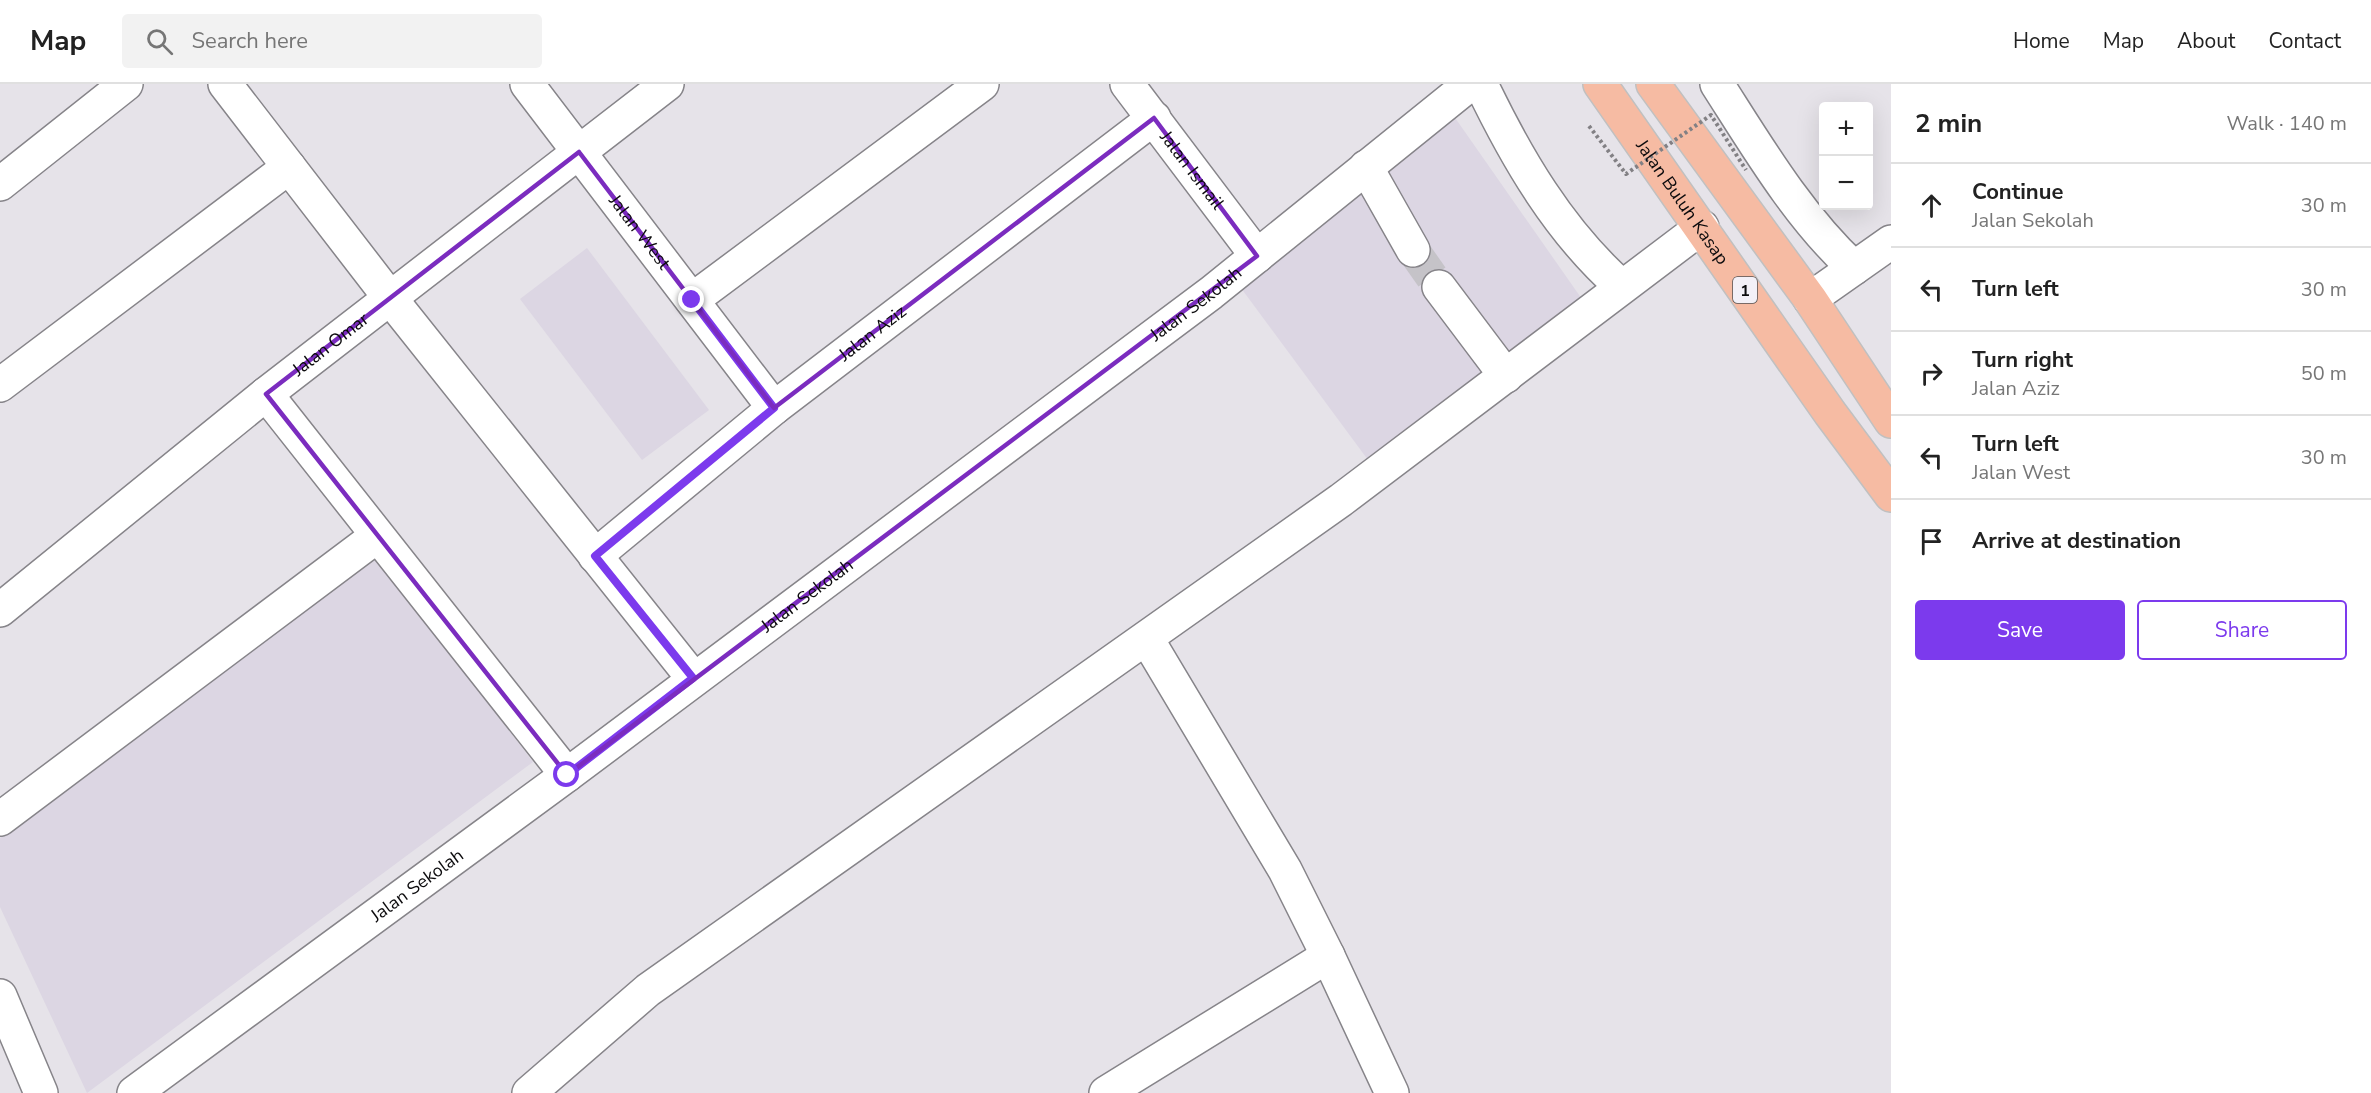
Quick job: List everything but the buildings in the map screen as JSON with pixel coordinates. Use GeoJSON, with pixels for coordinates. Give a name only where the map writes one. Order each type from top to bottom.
{"type":"FeatureCollection","features":[{"type":"Feature","properties":{"kind":"highway","name":"Jalan Buluh Kasap"},"geometry":{"type":"LineString","coordinates":[[1600,84],[1830,413],[1891,495]]}},
{"type":"Feature","properties":{"kind":"highway"},"geometry":{"type":"LineString","coordinates":[[1653,84],[1751,179],[1810,299],[1891,421]]}},
{"type":"Feature","properties":{"kind":"street"},"geometry":{"type":"LineString","coordinates":[[0,184],[126,84]]}},
{"type":"Feature","properties":{"kind":"street"},"geometry":{"type":"LineString","coordinates":[[225,84],[390,298],[693,678]]}},
{"type":"Feature","properties":{"kind":"street","name":"Jalan West"},"geometry":{"type":"LineString","coordinates":[[527,84],[774,408]]}},
{"type":"Feature","properties":{"kind":"street","name":"Jalan Omar"},"geometry":{"type":"LineString","coordinates":[[0,610],[266,394],[667,84]]}},
{"type":"Feature","properties":{"kind":"street"},"geometry":{"type":"LineString","coordinates":[[692,300],[982,84]]}},
{"type":"Feature","properties":{"kind":"street","name":"Jalan Ismail"},"geometry":{"type":"LineString","coordinates":[[1127,84],[1257,256]]}},
{"type":"Feature","properties":{"kind":"street","name":"Jalan Sekolah"},"geometry":{"type":"LineString","coordinates":[[134,1093],[567,775],[1257,256],[1470,84]]}},
{"type":"Feature","properties":{"kind":"street"},"geometry":{"type":"LineString","coordinates":[[1481,84],[1501,125],[1542,194],[1571,235],[1597,265],[1622,286]]}},
{"type":"Feature","properties":{"kind":"street"},"geometry":{"type":"LineString","coordinates":[[1717,84],[1751,179],[1854,268]]}},
{"type":"Feature","properties":{"kind":"street","name":"Jalan Aziz"},"geometry":{"type":"LineString","coordinates":[[595,556],[774,408],[1154,118]]}},
{"type":"Feature","properties":{"kind":"street"},"geometry":{"type":"LineString","coordinates":[[0,385],[289,167]]}},
{"type":"Feature","properties":{"kind":"street"},"geometry":{"type":"LineString","coordinates":[[1366,167],[1413,250]]}},
{"type":"Feature","properties":{"kind":"street"},"geometry":{"type":"LineString","coordinates":[[529,1093],[648,990],[793,885],[1147,639],[1341,500],[1622,286],[1702,228]]}},
{"type":"Feature","properties":{"kind":"street"},"geometry":{"type":"LineString","coordinates":[[1810,299],[1891,242]]}},
{"type":"Feature","properties":{"kind":"street"},"geometry":{"type":"LineString","coordinates":[[1439,288],[1506,376]]}},
{"type":"Feature","properties":{"kind":"street"},"geometry":{"type":"LineString","coordinates":[[266,394],[567,775]]}},
{"type":"Feature","properties":{"kind":"street"},"geometry":{"type":"LineString","coordinates":[[0,819],[377,536]]}},
{"type":"Feature","properties":{"kind":"street"},"geometry":{"type":"LineString","coordinates":[[1147,639],[1285,870],[1392,1093]]}},
{"type":"Feature","properties":{"kind":"street"},"geometry":{"type":"LineString","coordinates":[[1106,1093],[1328,956]]}},
{"type":"Feature","properties":{"kind":"street"},"geometry":{"type":"LineString","coordinates":[[0,996],[41,1093]]}},
{"type":"Feature","properties":{"kind":"path"},"geometry":{"type":"LineString","coordinates":[[1589,126],[1626,174],[1711,115],[1751,179]]}},
{"type":"Feature","properties":{"kind":"highlighted area"},"geometry":{"type":"Polygon","coordinates":[[[1154,118],[1257,256],[567,775],[266,394],[579,152],[774,408],[1154,118]]]}},
{"type":"Feature","properties":{"kind":"shaded area"},"geometry":{"type":"Polygon","coordinates":[[[1451,112],[1584,302],[1371,464],[1238,284],[1451,112]]]}},
{"type":"Feature","properties":{"kind":"shaded area"},"geometry":{"type":"Polygon","coordinates":[[[587,248],[709,410],[642,460],[520,299],[587,248]]]}},
{"type":"Feature","properties":{"kind":"shaded area"},"geometry":{"type":"Polygon","coordinates":[[[375,554],[533,762],[87,1093],[0,907],[0,838],[375,554]]]}},
{"type":"Feature","properties":{"kind":"tunnel"},"geometry":{"type":"LineString","coordinates":[[1413,250],[1439,287]]}},
{"type":"Feature","properties":{"kind":"route"},"geometry":{"type":"LineString","coordinates":[[567,775],[693,678],[595,556],[774,408],[692,300]]}}]}
